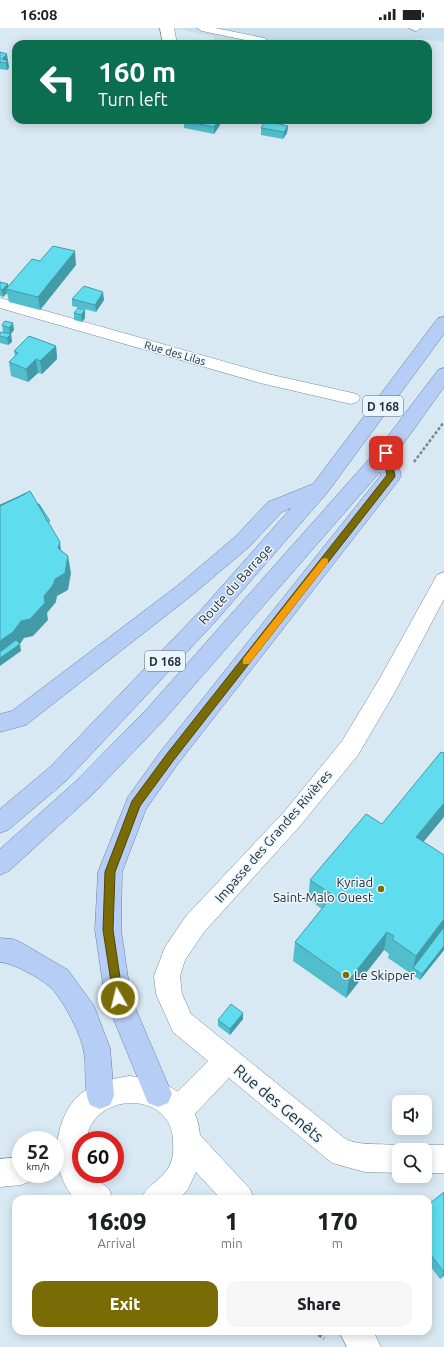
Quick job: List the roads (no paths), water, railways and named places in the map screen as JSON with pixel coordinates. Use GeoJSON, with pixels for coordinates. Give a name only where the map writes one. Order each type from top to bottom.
{"type":"FeatureCollection","features":[{"type":"Feature","properties":{"kind":"main road","name":"Route du Barrage"},"geometry":{"type":"LineString","coordinates":[[0,823],[58,774],[208,616],[320,488],[444,322]]}},
{"type":"Feature","properties":{"kind":"main road","name":"Route du Barrage"},"geometry":{"type":"LineString","coordinates":[[0,864],[83,789],[154,716],[386,453],[444,374]]}},
{"type":"Feature","properties":{"kind":"main road"},"geometry":{"type":"LineString","coordinates":[[158,1094],[118,998],[108,930],[110,872],[136,804],[169,758],[391,476],[386,453]]}},
{"type":"Feature","properties":{"kind":"main road"},"geometry":{"type":"LineString","coordinates":[[0,723],[18,719],[184,591],[242,542],[275,507],[320,488]]}},
{"type":"Feature","properties":{"kind":"main road"},"geometry":{"type":"LineString","coordinates":[[0,950],[14,950],[59,978],[85,1015],[97,1048],[100,1096]]}},
{"type":"Feature","properties":{"kind":"street"},"geometry":{"type":"LineString","coordinates":[[167,28],[169,40]]}},
{"type":"Feature","properties":{"kind":"street","name":"Rue des Lilas"},"geometry":{"type":"LineString","coordinates":[[0,303],[266,379],[351,398]]}},
{"type":"Feature","properties":{"kind":"street","name":"Impasse des Grandes Rivières"},"geometry":{"type":"LineString","coordinates":[[228,1060],[182,1023],[169,994],[167,976],[174,955],[195,924],[292,819],[350,748],[388,684],[444,580]]}},
{"type":"Feature","properties":{"kind":"street","name":"Rue des Genêts"},"geometry":{"type":"LineString","coordinates":[[178,1111],[228,1060],[342,1153],[365,1158],[392,1159]]}},
{"type":"Feature","properties":{"kind":"street"},"geometry":{"type":"LineString","coordinates":[[64,1164],[70,1146],[74,1126],[84,1109],[100,1096],[114,1090],[129,1088],[144,1089],[158,1094],[169,1101],[178,1111],[187,1132],[189,1143],[187,1159],[181,1173],[172,1187],[163,1195]]}},
{"type":"Feature","properties":{"kind":"street"},"geometry":{"type":"LineString","coordinates":[[189,1143],[236,1195]]}},
{"type":"Feature","properties":{"kind":"street"},"geometry":{"type":"LineString","coordinates":[[432,1159],[444,1159]]}},
{"type":"Feature","properties":{"kind":"street"},"geometry":{"type":"LineString","coordinates":[[64,1168],[91,1195]]}},
{"type":"Feature","properties":{"kind":"street"},"geometry":{"type":"LineString","coordinates":[[0,1173],[12,1172]]}},
{"type":"Feature","properties":{"kind":"street"},"geometry":{"type":"LineString","coordinates":[[340,1337],[366,1347]]}},
{"type":"Feature","properties":{"kind":"lane"},"geometry":{"type":"LineString","coordinates":[[202,28],[259,40]]}},
{"type":"Feature","properties":{"kind":"place","name":"Kyriad Saint-Malo Ouest"},"geometry":{"type":"Point","coordinates":[381,889]}},
{"type":"Feature","properties":{"kind":"place","name":"Le Skipper"},"geometry":{"type":"Point","coordinates":[346,975]}}]}
